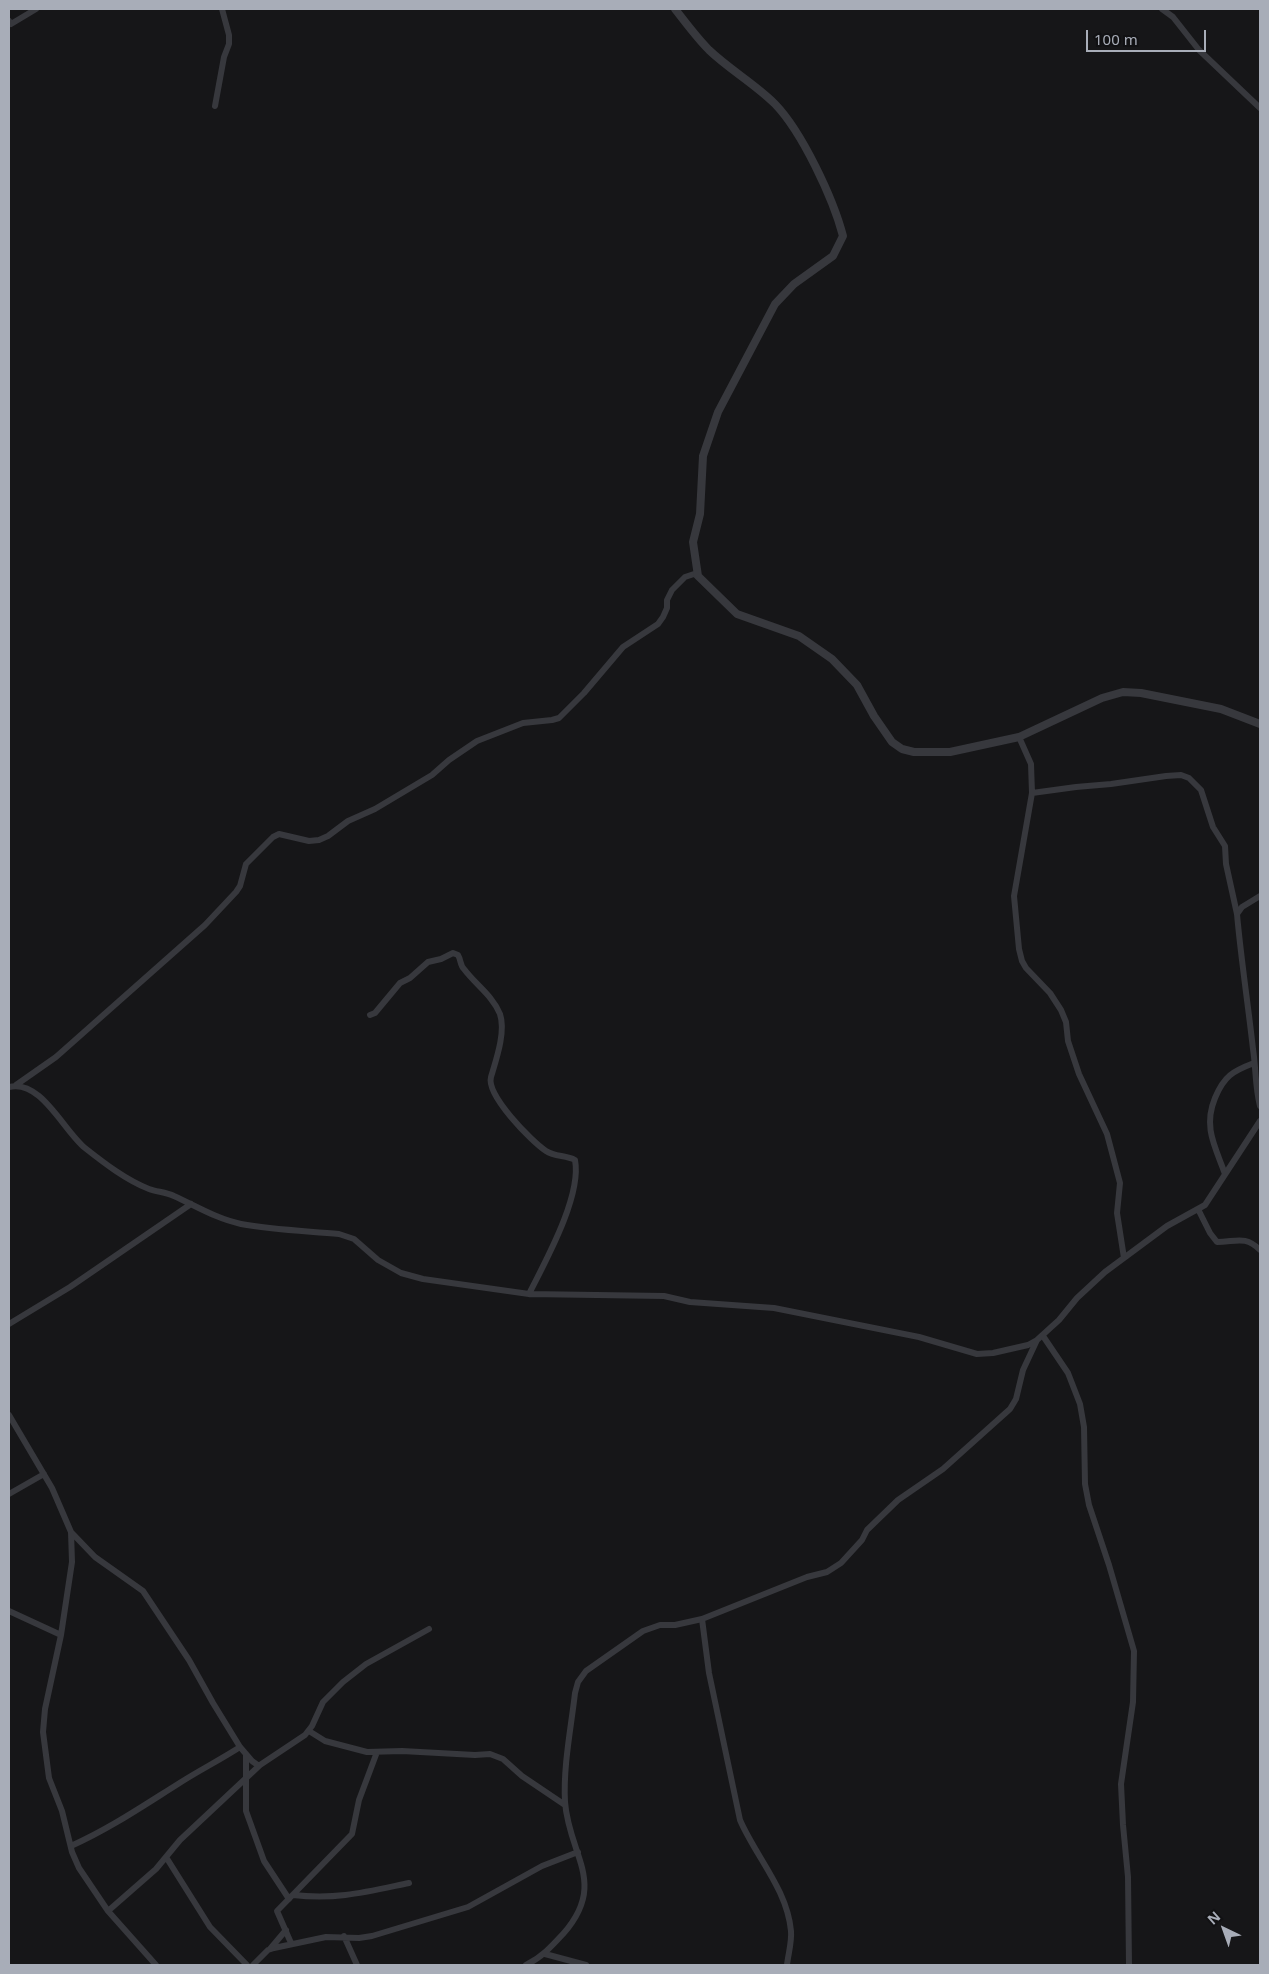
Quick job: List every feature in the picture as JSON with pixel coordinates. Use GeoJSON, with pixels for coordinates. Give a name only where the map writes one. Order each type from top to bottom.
{"type":"FeatureCollection","features":[{"type":"Feature","properties":{"kind":"street"},"geometry":{"type":"LineString","coordinates":[[9,21],[10,24],[36,9]]}},
{"type":"Feature","properties":{"kind":"street"},"geometry":{"type":"LineString","coordinates":[[215,106],[224,57],[229,44],[229,35],[222,9]]}},
{"type":"Feature","properties":{"kind":"street"},"geometry":{"type":"LineString","coordinates":[[675,9],[709,50],[765,95],[788,118],[797,132],[835,209],[843,236],[833,256],[794,284],[775,304],[718,412],[703,456],[700,514],[693,542],[698,576]]}},
{"type":"Feature","properties":{"kind":"street"},"geometry":{"type":"LineString","coordinates":[[1162,9],[1173,17],[1199,50],[1260,108]]}},
{"type":"Feature","properties":{"kind":"street"},"geometry":{"type":"LineString","coordinates":[[12,1086],[56,1057],[205,925],[236,892],[240,886],[246,864],[273,837],[279,834],[309,841],[319,840],[328,836],[348,821],[375,809],[432,776],[449,760],[477,741],[523,723],[559,718],[584,694],[623,647],[658,624],[667,608],[667,600],[672,590],[685,577],[694,574],[737,614],[799,636],[832,659],[858,685],[874,716],[892,742],[902,749],[914,752],[950,752],[1019,737],[1093,702],[1123,692],[1141,693],[1220,709],[1260,724]]}},
{"type":"Feature","properties":{"kind":"street"},"geometry":{"type":"LineString","coordinates":[[1019,737],[1031,764],[1032,793],[1014,896],[1019,949],[1026,968],[1050,993],[1061,1010],[1066,1022],[1068,1041],[1080,1074],[1107,1134],[1120,1184],[1117,1212],[1124,1258]]}},
{"type":"Feature","properties":{"kind":"street"},"geometry":{"type":"LineString","coordinates":[[1032,793],[1076,786],[1111,784],[1181,775],[1188,778],[1201,790],[1213,827],[1226,846],[1226,864],[1237,914],[1242,972],[1257,1050],[1254,1063],[1255,1087],[1260,1106]]}},
{"type":"Feature","properties":{"kind":"street"},"geometry":{"type":"LineString","coordinates":[[1237,914],[1242,907],[1260,896]]}},
{"type":"Feature","properties":{"kind":"street"},"geometry":{"type":"LineString","coordinates":[[370,1015],[376,1013],[400,983],[410,978],[428,962],[441,959],[453,953],[458,955],[464,969],[486,993],[499,1012],[501,1018],[499,1053],[490,1080],[493,1093],[505,1111],[544,1150],[558,1156],[568,1156],[575,1160],[575,1175],[568,1210],[529,1294]]}},
{"type":"Feature","properties":{"kind":"street"},"geometry":{"type":"LineString","coordinates":[[1225,1174],[1212,1140],[1209,1119],[1212,1106],[1225,1079],[1235,1070],[1254,1063]]}},
{"type":"Feature","properties":{"kind":"street"},"geometry":{"type":"LineString","coordinates":[[12,1086],[27,1088],[34,1092],[83,1146],[131,1180],[150,1189],[171,1194],[213,1215],[240,1224],[339,1234],[354,1239],[378,1260],[401,1273],[423,1280],[529,1294],[664,1296],[690,1302],[774,1308],[919,1337],[977,1354],[993,1354],[1012,1350],[1037,1340],[1105,1272],[1175,1221],[1198,1209],[1211,1198],[1260,1121]]}},
{"type":"Feature","properties":{"kind":"street"},"geometry":{"type":"LineString","coordinates":[[9,1324],[63,1292],[191,1204]]}},
{"type":"Feature","properties":{"kind":"street"},"geometry":{"type":"LineString","coordinates":[[1198,1209],[1210,1233],[1217,1242],[1242,1240],[1253,1243],[1260,1250]]}},
{"type":"Feature","properties":{"kind":"street"},"geometry":{"type":"LineString","coordinates":[[1043,1336],[1068,1373],[1080,1404],[1084,1427],[1085,1484],[1089,1504],[1134,1651],[1133,1702],[1122,1784],[1123,1825],[1128,1877],[1129,1965]]}},
{"type":"Feature","properties":{"kind":"street"},"geometry":{"type":"LineString","coordinates":[[526,1965],[545,1954],[575,1920],[586,1892],[585,1876],[566,1805],[565,1787],[578,1682],[595,1664],[643,1632],[660,1625],[675,1625],[702,1619],[807,1577],[828,1572],[841,1563],[862,1540],[867,1530],[898,1500],[943,1469],[1010,1409],[1016,1400],[1023,1370],[1037,1340]]}},
{"type":"Feature","properties":{"kind":"street"},"geometry":{"type":"LineString","coordinates":[[9,1415],[44,1474],[62,1508],[71,1532],[72,1562],[43,1732],[49,1778],[62,1811],[75,1860],[79,1868],[108,1911],[156,1965]]}},
{"type":"Feature","properties":{"kind":"street"},"geometry":{"type":"LineString","coordinates":[[9,1494],[44,1474]]}},
{"type":"Feature","properties":{"kind":"street"},"geometry":{"type":"LineString","coordinates":[[71,1532],[95,1557],[143,1590],[189,1660],[240,1746],[252,1762],[259,1766]]}},
{"type":"Feature","properties":{"kind":"street"},"geometry":{"type":"LineString","coordinates":[[9,1611],[61,1635]]}},
{"type":"Feature","properties":{"kind":"street"},"geometry":{"type":"LineString","coordinates":[[702,1619],[708,1673],[740,1820],[749,1841],[768,1868],[777,1886],[790,1921],[792,1933],[786,1965]]}},
{"type":"Feature","properties":{"kind":"street"},"geometry":{"type":"LineString","coordinates":[[108,1911],[152,1872],[180,1840],[259,1766],[309,1731],[323,1702],[343,1682],[366,1664],[429,1629]]}},
{"type":"Feature","properties":{"kind":"street"},"geometry":{"type":"LineString","coordinates":[[309,1731],[325,1741],[352,1750],[475,1756],[490,1754],[503,1759],[522,1776],[566,1805]]}},
{"type":"Feature","properties":{"kind":"street"},"geometry":{"type":"LineString","coordinates":[[71,1846],[139,1810],[180,1782],[208,1768],[240,1746]]}},
{"type":"Feature","properties":{"kind":"street"},"geometry":{"type":"LineString","coordinates":[[291,1943],[276,1913],[352,1834],[359,1800],[377,1752]]}},
{"type":"Feature","properties":{"kind":"street"},"geometry":{"type":"LineString","coordinates":[[246,1754],[246,1811],[264,1861],[291,1897]]}},
{"type":"Feature","properties":{"kind":"street"},"geometry":{"type":"LineString","coordinates":[[269,1950],[291,1943],[326,1937],[344,1936],[359,1938],[372,1936],[468,1907],[542,1866],[578,1852]]}},
{"type":"Feature","properties":{"kind":"street"},"geometry":{"type":"LineString","coordinates":[[166,1857],[216,1934],[247,1965]]}},
{"type":"Feature","properties":{"kind":"street"},"geometry":{"type":"LineString","coordinates":[[291,1897],[334,1898],[409,1883]]}},
{"type":"Feature","properties":{"kind":"street"},"geometry":{"type":"LineString","coordinates":[[253,1965],[286,1930]]}},
{"type":"Feature","properties":{"kind":"street"},"geometry":{"type":"LineString","coordinates":[[344,1936],[357,1965]]}},
{"type":"Feature","properties":{"kind":"street"},"geometry":{"type":"LineString","coordinates":[[545,1954],[586,1965]]}}]}
